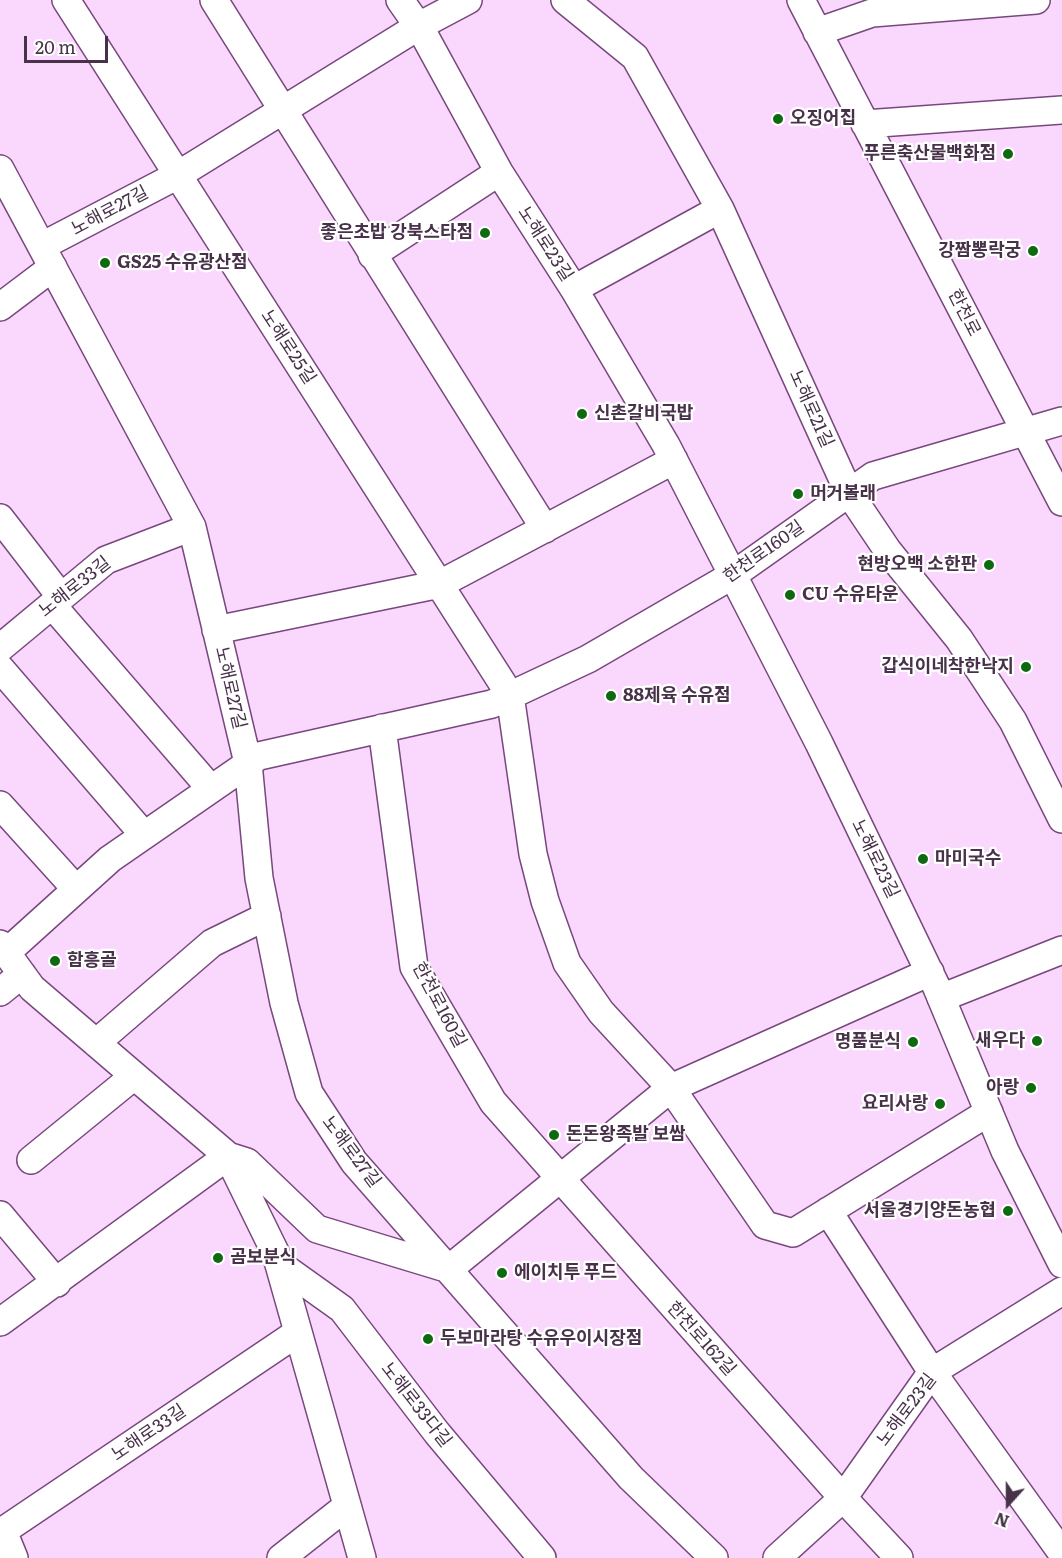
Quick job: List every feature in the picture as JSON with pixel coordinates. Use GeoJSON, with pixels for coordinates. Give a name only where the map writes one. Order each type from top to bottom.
{"type":"FeatureCollection","features":[{"type":"Feature","properties":{"kind":"street","name":"노해로25길"},"geometry":{"type":"LineString","coordinates":[[66,0],[510,695]]}},
{"type":"Feature","properties":{"kind":"street"},"geometry":{"type":"LineString","coordinates":[[214,0],[281,111],[545,528]]}},
{"type":"Feature","properties":{"kind":"street","name":"노해로23길"},"geometry":{"type":"LineString","coordinates":[[400,0],[419,26],[499,172],[574,289],[674,460],[819,742],[930,972],[1005,1151],[1062,1264]]}},
{"type":"Feature","properties":{"kind":"street"},"geometry":{"type":"LineString","coordinates":[[178,175],[419,26],[468,0]]}},
{"type":"Feature","properties":{"kind":"street","name":"노해로21길"},"geometry":{"type":"LineString","coordinates":[[565,0],[635,57],[720,209],[849,493],[888,551],[959,639],[1013,720],[1062,819]]}},
{"type":"Feature","properties":{"kind":"street","name":"한천로"},"geometry":{"type":"LineString","coordinates":[[801,0],[1062,502]]}},
{"type":"Feature","properties":{"kind":"street"},"geometry":{"type":"LineString","coordinates":[[818,32],[872,13],[1036,0]]}},
{"type":"Feature","properties":{"kind":"street"},"geometry":{"type":"LineString","coordinates":[[865,124],[1062,110]]}},
{"type":"Feature","properties":{"kind":"street"},"geometry":{"type":"LineString","coordinates":[[372,255],[499,172]]}},
{"type":"Feature","properties":{"kind":"street","name":"노해로27길"},"geometry":{"type":"LineString","coordinates":[[1,175],[192,527],[248,763],[259,878],[284,1003],[309,1093],[354,1162],[631,1478],[714,1558]]}},
{"type":"Feature","properties":{"kind":"street","name":"노해로27길"},"geometry":{"type":"LineString","coordinates":[[47,257],[178,175]]}},
{"type":"Feature","properties":{"kind":"street"},"geometry":{"type":"LineString","coordinates":[[574,289],[720,209]]}},
{"type":"Feature","properties":{"kind":"street"},"geometry":{"type":"LineString","coordinates":[[0,307],[47,257]]}},
{"type":"Feature","properties":{"kind":"street","name":"한천로160길"},"geometry":{"type":"LineString","coordinates":[[4,948],[110,859],[259,756],[492,704],[588,659],[733,575],[873,476],[1062,421]]}},
{"type":"Feature","properties":{"kind":"street"},"geometry":{"type":"LineString","coordinates":[[440,584],[674,460]]}},
{"type":"Feature","properties":{"kind":"street"},"geometry":{"type":"LineString","coordinates":[[0,518],[57,601],[211,789]]}},
{"type":"Feature","properties":{"kind":"street","name":"노해로33길"},"geometry":{"type":"LineString","coordinates":[[0,648],[106,560],[192,527]]}},
{"type":"Feature","properties":{"kind":"street","name":"노해로27길"},"geometry":{"type":"LineString","coordinates":[[216,630],[440,584]]}},
{"type":"Feature","properties":{"kind":"street"},"geometry":{"type":"LineString","coordinates":[[0,668],[144,835]]}},
{"type":"Feature","properties":{"kind":"street"},"geometry":{"type":"LineString","coordinates":[[510,695],[533,854],[545,901],[567,963],[601,1012],[671,1088],[765,1225],[793,1233],[989,1112]]}},
{"type":"Feature","properties":{"kind":"street","name":"한천로160길"},"geometry":{"type":"LineString","coordinates":[[382,728],[414,967],[493,1102],[559,1179]]}},
{"type":"Feature","properties":{"kind":"street"},"geometry":{"type":"LineString","coordinates":[[0,805],[76,889]]}},
{"type":"Feature","properties":{"kind":"street"},"geometry":{"type":"LineString","coordinates":[[96,1043],[212,943],[267,916]]}},
{"type":"Feature","properties":{"kind":"street"},"geometry":{"type":"LineString","coordinates":[[4,948],[32,988],[228,1156],[247,1162],[317,1229],[449,1269],[671,1088],[930,972]]}},
{"type":"Feature","properties":{"kind":"street"},"geometry":{"type":"LineString","coordinates":[[941,998],[1062,950]]}},
{"type":"Feature","properties":{"kind":"street"},"geometry":{"type":"LineString","coordinates":[[0,992],[22,974]]}},
{"type":"Feature","properties":{"kind":"street"},"geometry":{"type":"LineString","coordinates":[[31,1160],[134,1076]]}},
{"type":"Feature","properties":{"kind":"street"},"geometry":{"type":"LineString","coordinates":[[228,1156],[279,1264],[362,1558]]}},
{"type":"Feature","properties":{"kind":"street"},"geometry":{"type":"LineString","coordinates":[[0,1322],[57,1283],[228,1156]]}},
{"type":"Feature","properties":{"kind":"street","name":"한천로162길"},"geometry":{"type":"LineString","coordinates":[[559,1179],[899,1558]]}},
{"type":"Feature","properties":{"kind":"street"},"geometry":{"type":"LineString","coordinates":[[828,1211],[932,1372],[1062,1553]]}},
{"type":"Feature","properties":{"kind":"street"},"geometry":{"type":"LineString","coordinates":[[0,1215],[57,1283]]}},
{"type":"Feature","properties":{"kind":"street","name":"노해로33다길"},"geometry":{"type":"LineString","coordinates":[[279,1264],[342,1309],[437,1433],[542,1558]]}},
{"type":"Feature","properties":{"kind":"street","name":"노해로23길"},"geometry":{"type":"LineString","coordinates":[[777,1558],[843,1498],[932,1372],[1062,1291]]}},
{"type":"Feature","properties":{"kind":"street","name":"노해로33길"},"geometry":{"type":"LineString","coordinates":[[1,1532],[297,1333]]}},
{"type":"Feature","properties":{"kind":"street"},"geometry":{"type":"LineString","coordinates":[[281,1558],[347,1506]]}},
{"type":"Feature","properties":{"kind":"street"},"geometry":{"type":"LineString","coordinates":[[1,1532],[14,1558]]}},
{"type":"Feature","properties":{"kind":"place","name":"오징어집"},"geometry":{"type":"Point","coordinates":[778,119]}},
{"type":"Feature","properties":{"kind":"place","name":"푸른축산물백화점"},"geometry":{"type":"Point","coordinates":[1008,154]}},
{"type":"Feature","properties":{"kind":"place","name":"좋은초밥 강북스타점"},"geometry":{"type":"Point","coordinates":[485,233]}},
{"type":"Feature","properties":{"kind":"place","name":"강짬뽕락궁"},"geometry":{"type":"Point","coordinates":[1033,251]}},
{"type":"Feature","properties":{"kind":"place","name":"GS25 수유광산점"},"geometry":{"type":"Point","coordinates":[105,263]}},
{"type":"Feature","properties":{"kind":"place","name":"신촌갈비국밥"},"geometry":{"type":"Point","coordinates":[582,414]}},
{"type":"Feature","properties":{"kind":"place","name":"머거볼래"},"geometry":{"type":"Point","coordinates":[798,494]}},
{"type":"Feature","properties":{"kind":"place","name":"현방오백 소한판"},"geometry":{"type":"Point","coordinates":[989,565]}},
{"type":"Feature","properties":{"kind":"place","name":"CU 수유타운"},"geometry":{"type":"Point","coordinates":[790,595]}},
{"type":"Feature","properties":{"kind":"place","name":"갑식이네착한낙지"},"geometry":{"type":"Point","coordinates":[1026,667]}},
{"type":"Feature","properties":{"kind":"place","name":"88제육 수유점"},"geometry":{"type":"Point","coordinates":[611,696]}},
{"type":"Feature","properties":{"kind":"place","name":"마미국수"},"geometry":{"type":"Point","coordinates":[923,859]}},
{"type":"Feature","properties":{"kind":"place","name":"함흥골"},"geometry":{"type":"Point","coordinates":[55,961]}},
{"type":"Feature","properties":{"kind":"place","name":"새우다"},"geometry":{"type":"Point","coordinates":[1037,1041]}},
{"type":"Feature","properties":{"kind":"place","name":"명품분식"},"geometry":{"type":"Point","coordinates":[913,1042]}},
{"type":"Feature","properties":{"kind":"place","name":"아랑"},"geometry":{"type":"Point","coordinates":[1031,1088]}},
{"type":"Feature","properties":{"kind":"place","name":"요리사랑"},"geometry":{"type":"Point","coordinates":[940,1104]}},
{"type":"Feature","properties":{"kind":"place","name":"돈돈왕족발 보쌈"},"geometry":{"type":"Point","coordinates":[554,1135]}},
{"type":"Feature","properties":{"kind":"place","name":"서울경기양돈농협"},"geometry":{"type":"Point","coordinates":[1008,1211]}},
{"type":"Feature","properties":{"kind":"place","name":"곰보분식"},"geometry":{"type":"Point","coordinates":[218,1258]}},
{"type":"Feature","properties":{"kind":"place","name":"에이치투 푸드"},"geometry":{"type":"Point","coordinates":[502,1273]}},
{"type":"Feature","properties":{"kind":"place","name":"두보마라탕 수유우이시장점"},"geometry":{"type":"Point","coordinates":[428,1339]}}]}
